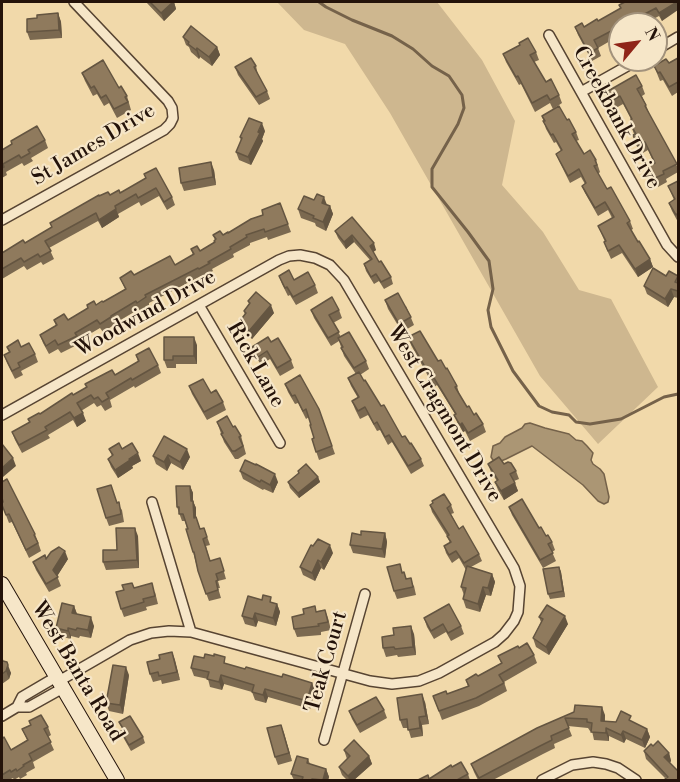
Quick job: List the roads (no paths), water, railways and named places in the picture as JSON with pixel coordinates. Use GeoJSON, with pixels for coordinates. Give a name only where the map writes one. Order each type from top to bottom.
{"type":"FeatureCollection","features":[{"type":"Feature","properties":{"kind":"street","name":"St James Drive"},"geometry":{"type":"LineString","coordinates":[[2,220],[164,130],[173,117],[168,101],[74,2]]}},
{"type":"Feature","properties":{"kind":"street","name":"Creekbank Drive"},"geometry":{"type":"LineString","coordinates":[[549,35],[667,245],[675,254]]}},
{"type":"Feature","properties":{"kind":"street"},"geometry":{"type":"LineString","coordinates":[[581,92],[617,72]]}},
{"type":"Feature","properties":{"kind":"street","name":"Woodwind Drive"},"geometry":{"type":"LineString","coordinates":[[2,415],[282,259],[300,255],[311,256]]}},
{"type":"Feature","properties":{"kind":"street","name":"West Cragmont Drive"},"geometry":{"type":"LineString","coordinates":[[311,256],[330,265],[344,280],[514,568],[520,586],[519,606],[514,621],[507,631],[498,639],[439,673],[410,682],[392,684],[342,673]]}},
{"type":"Feature","properties":{"kind":"street","name":"Rick Lane"},"geometry":{"type":"LineString","coordinates":[[199,305],[280,443]]}},
{"type":"Feature","properties":{"kind":"street"},"geometry":{"type":"LineString","coordinates":[[152,502],[191,632]]}},
{"type":"Feature","properties":{"kind":"street","name":"West Banta Road"},"geometry":{"type":"LineString","coordinates":[[2,584],[117,780]]}},
{"type":"Feature","properties":{"kind":"street","name":"Teak Court"},"geometry":{"type":"LineString","coordinates":[[324,740],[365,594]]}},
{"type":"Feature","properties":{"kind":"street"},"geometry":{"type":"LineString","coordinates":[[2,716],[17,707],[29,707],[59,682],[118,646],[138,637],[164,631],[191,632],[342,673]]}},
{"type":"Feature","properties":{"kind":"street"},"geometry":{"type":"LineString","coordinates":[[542,780],[567,767],[585,762],[618,768],[632,778]]}},
{"type":"Feature","properties":{"kind":"waterway"},"geometry":{"type":"LineString","coordinates":[[319,2],[352,20],[392,36],[413,49],[432,66],[449,76],[462,95],[464,108],[458,124],[432,169],[432,187],[489,261],[493,289],[488,310],[491,327],[513,371],[539,406],[552,412],[569,415],[576,422],[590,424],[621,419],[664,397],[678,394]]}}]}
